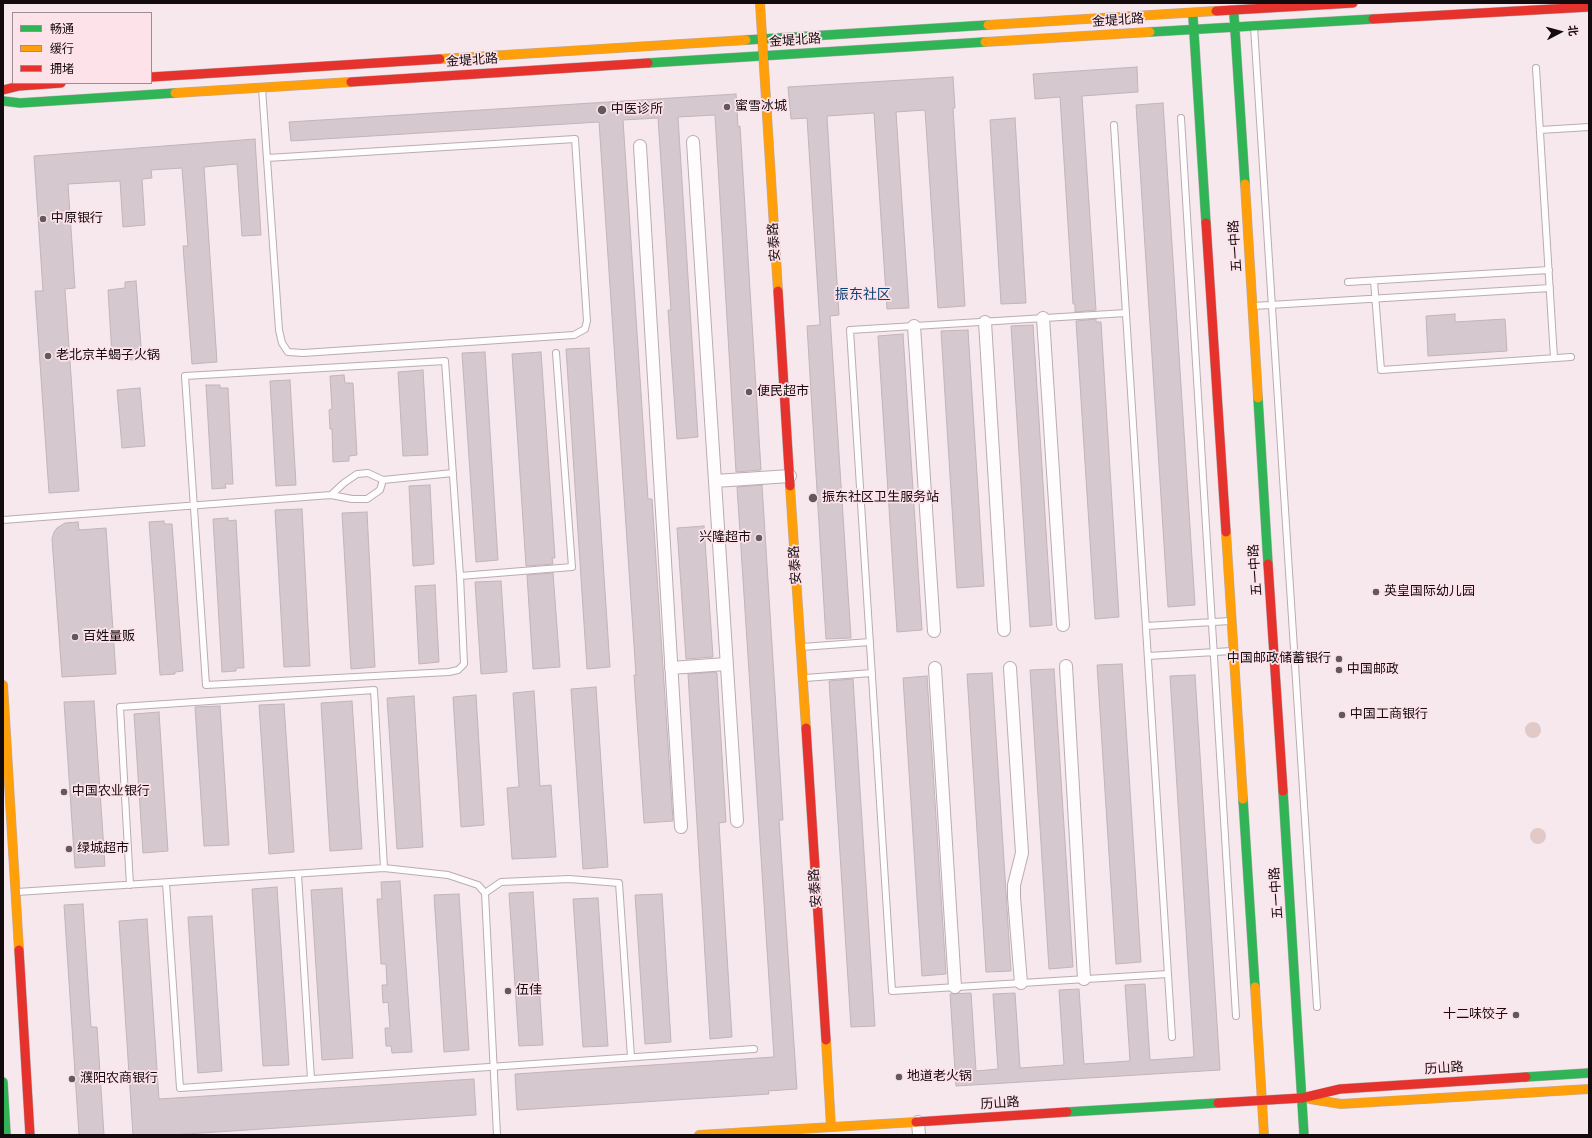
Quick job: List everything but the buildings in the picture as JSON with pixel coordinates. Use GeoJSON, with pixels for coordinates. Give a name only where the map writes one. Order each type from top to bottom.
{"type":"FeatureCollection","features":[{"type":"Feature","properties":{"kind":"street","name":"安泰路"},"geometry":{"type":"LineString","coordinates":[[760,3],[832,1127]]}},
{"type":"Feature","properties":{"kind":"street","name":"金堤北路"},"geometry":{"type":"LineString","coordinates":[[3,102],[20,103],[1194,29],[1234,26],[1253,14],[1353,3]]}},
{"type":"Feature","properties":{"kind":"street","name":"金堤北路"},"geometry":{"type":"LineString","coordinates":[[152,77],[762,39],[1233,6],[1253,14],[1589,7]]}},
{"type":"Feature","properties":{"kind":"street","name":"五一中路"},"geometry":{"type":"LineString","coordinates":[[1233,6],[1304,1135]]}},
{"type":"Feature","properties":{"kind":"street"},"geometry":{"type":"LineString","coordinates":[[1192,8],[1264,1135]]}},
{"type":"Feature","properties":{"kind":"street"},"geometry":{"type":"LineString","coordinates":[[3,90],[19,86],[47,84]]}},
{"type":"Feature","properties":{"kind":"street"},"geometry":{"type":"LineString","coordinates":[[692,142],[737,821]]}},
{"type":"Feature","properties":{"kind":"street"},"geometry":{"type":"LineString","coordinates":[[640,146],[681,827]]}},
{"type":"Feature","properties":{"kind":"street"},"geometry":{"type":"LineString","coordinates":[[1043,318],[1063,625]]}},
{"type":"Feature","properties":{"kind":"street"},"geometry":{"type":"LineString","coordinates":[[986,322],[1004,630]]}},
{"type":"Feature","properties":{"kind":"street"},"geometry":{"type":"LineString","coordinates":[[914,326],[934,631]]}},
{"type":"Feature","properties":{"kind":"street"},"geometry":{"type":"LineString","coordinates":[[715,481],[790,476]]}},
{"type":"Feature","properties":{"kind":"street"},"geometry":{"type":"LineString","coordinates":[[671,668],[726,664]]}},
{"type":"Feature","properties":{"kind":"street"},"geometry":{"type":"LineString","coordinates":[[1066,666],[1084,979]]}},
{"type":"Feature","properties":{"kind":"street"},"geometry":{"type":"LineString","coordinates":[[935,668],[955,987]]}},
{"type":"Feature","properties":{"kind":"street"},"geometry":{"type":"LineString","coordinates":[[1010,668],[1022,853],[1014,885],[1021,983]]}},
{"type":"Feature","properties":{"kind":"street"},"geometry":{"type":"LineString","coordinates":[[3,685],[30,1135]]}},
{"type":"Feature","properties":{"kind":"street","name":"历山路"},"geometry":{"type":"LineString","coordinates":[[698,1135],[1262,1101],[1302,1098],[1340,1089],[1589,1073]]}},
{"type":"Feature","properties":{"kind":"street"},"geometry":{"type":"LineString","coordinates":[[3,1082],[6,1135]]}},
{"type":"Feature","properties":{"kind":"street","name":"历山路"},"geometry":{"type":"LineString","coordinates":[[1302,1098],[1341,1104],[1589,1089]]}},
{"type":"Feature","properties":{"kind":"street"},"geometry":{"type":"LineString","coordinates":[[918,1122],[919,1135]]}},
{"type":"Feature","properties":{"kind":"lane"},"geometry":{"type":"LineString","coordinates":[[1253,14],[1317,1007]]}},
{"type":"Feature","properties":{"kind":"lane"},"geometry":{"type":"LineString","coordinates":[[1536,68],[1554,358]]}},
{"type":"Feature","properties":{"kind":"lane"},"geometry":{"type":"LineString","coordinates":[[262,87],[279,330],[282,342],[288,352],[303,353],[574,335],[585,329],[587,321],[575,139],[267,158]]}},
{"type":"Feature","properties":{"kind":"lane"},"geometry":{"type":"LineString","coordinates":[[1181,118],[1236,1016]]}},
{"type":"Feature","properties":{"kind":"lane"},"geometry":{"type":"LineString","coordinates":[[1114,125],[1172,1037]]}},
{"type":"Feature","properties":{"kind":"lane"},"geometry":{"type":"LineString","coordinates":[[1540,130],[1589,126]]}},
{"type":"Feature","properties":{"kind":"lane"},"geometry":{"type":"LineString","coordinates":[[1348,282],[1549,270]]}},
{"type":"Feature","properties":{"kind":"lane"},"geometry":{"type":"LineString","coordinates":[[1374,281],[1381,370],[1571,357]]}},
{"type":"Feature","properties":{"kind":"lane"},"geometry":{"type":"LineString","coordinates":[[1253,306],[1376,300],[1550,288]]}},
{"type":"Feature","properties":{"kind":"lane"},"geometry":{"type":"LineString","coordinates":[[1126,313],[850,330],[892,991],[1168,974]]}},
{"type":"Feature","properties":{"kind":"lane"},"geometry":{"type":"LineString","coordinates":[[460,576],[572,567],[556,353]]}},
{"type":"Feature","properties":{"kind":"lane"},"geometry":{"type":"LineString","coordinates":[[445,361],[453,473],[464,664],[458,670],[449,672],[206,686],[185,376],[445,361]]}},
{"type":"Feature","properties":{"kind":"lane"},"geometry":{"type":"LineString","coordinates":[[331,495],[357,474],[368,473],[383,480],[453,473]]}},
{"type":"Feature","properties":{"kind":"lane"},"geometry":{"type":"LineString","coordinates":[[3,520],[331,495],[352,500],[367,499],[380,490],[383,480]]}},
{"type":"Feature","properties":{"kind":"lane"},"geometry":{"type":"LineString","coordinates":[[1146,626],[1232,621]]}},
{"type":"Feature","properties":{"kind":"lane"},"geometry":{"type":"LineString","coordinates":[[801,647],[870,642]]}},
{"type":"Feature","properties":{"kind":"lane"},"geometry":{"type":"LineString","coordinates":[[1148,656],[1234,650]]}},
{"type":"Feature","properties":{"kind":"lane"},"geometry":{"type":"LineString","coordinates":[[803,678],[872,673]]}},
{"type":"Feature","properties":{"kind":"lane"},"geometry":{"type":"LineString","coordinates":[[130,885],[120,707],[374,690],[384,868]]}},
{"type":"Feature","properties":{"kind":"lane"},"geometry":{"type":"LineString","coordinates":[[15,892],[384,868],[448,875],[478,886],[485,893],[497,1135]]}},
{"type":"Feature","properties":{"kind":"lane"},"geometry":{"type":"LineString","coordinates":[[298,874],[311,1079]]}},
{"type":"Feature","properties":{"kind":"lane"},"geometry":{"type":"LineString","coordinates":[[485,893],[501,882],[569,879],[619,882],[631,1057]]}},
{"type":"Feature","properties":{"kind":"lane"},"geometry":{"type":"LineString","coordinates":[[166,882],[180,1088],[754,1049]]}},
{"type":"Feature","properties":{"kind":"shaded area"},"geometry":{"type":"Polygon","coordinates":[[[1530,722],[1536,722],[1541,727],[1539,736],[1536,738],[1530,738],[1525,733],[1525,727],[1530,722]]]}},
{"type":"Feature","properties":{"kind":"shaded area"},"geometry":{"type":"Polygon","coordinates":[[[1535,828],[1541,828],[1546,833],[1544,842],[1541,844],[1535,844],[1530,839],[1530,833],[1535,828]]]}},
{"type":"Feature","properties":{"kind":"traffic: fast"},"geometry":{"type":"LineString","coordinates":[[1234,15],[1245,184]]}},
{"type":"Feature","properties":{"kind":"traffic: fast"},"geometry":{"type":"LineString","coordinates":[[1193,17],[1206,223]]}},
{"type":"Feature","properties":{"kind":"traffic: fast"},"geometry":{"type":"LineString","coordinates":[[1150,32],[1373,19]]}},
{"type":"Feature","properties":{"kind":"traffic: fast"},"geometry":{"type":"LineString","coordinates":[[746,40],[988,25]]}},
{"type":"Feature","properties":{"kind":"traffic: fast"},"geometry":{"type":"LineString","coordinates":[[648,63],[985,42]]}},
{"type":"Feature","properties":{"kind":"traffic: fast"},"geometry":{"type":"LineString","coordinates":[[3,101],[20,103],[175,93]]}},
{"type":"Feature","properties":{"kind":"traffic: fast"},"geometry":{"type":"LineString","coordinates":[[1258,398],[1268,564]]}},
{"type":"Feature","properties":{"kind":"traffic: fast"},"geometry":{"type":"LineString","coordinates":[[1283,791],[1304,1135]]}},
{"type":"Feature","properties":{"kind":"traffic: fast"},"geometry":{"type":"LineString","coordinates":[[1243,799],[1255,987]]}},
{"type":"Feature","properties":{"kind":"traffic: fast"},"geometry":{"type":"LineString","coordinates":[[1526,1077],[1589,1073]]}},
{"type":"Feature","properties":{"kind":"traffic: fast"},"geometry":{"type":"LineString","coordinates":[[3,1082],[6,1135]]}},
{"type":"Feature","properties":{"kind":"traffic: fast"},"geometry":{"type":"LineString","coordinates":[[1067,1112],[1218,1103]]}},
{"type":"Feature","properties":{"kind":"traffic: slow"},"geometry":{"type":"LineString","coordinates":[[760,3],[778,291]]}},
{"type":"Feature","properties":{"kind":"traffic: slow"},"geometry":{"type":"LineString","coordinates":[[988,25],[1216,11]]}},
{"type":"Feature","properties":{"kind":"traffic: slow"},"geometry":{"type":"LineString","coordinates":[[985,42],[1150,32]]}},
{"type":"Feature","properties":{"kind":"traffic: slow"},"geometry":{"type":"LineString","coordinates":[[440,59],[746,40]]}},
{"type":"Feature","properties":{"kind":"traffic: slow"},"geometry":{"type":"LineString","coordinates":[[175,93],[351,82]]}},
{"type":"Feature","properties":{"kind":"traffic: slow"},"geometry":{"type":"LineString","coordinates":[[1245,184],[1258,398]]}},
{"type":"Feature","properties":{"kind":"traffic: slow"},"geometry":{"type":"LineString","coordinates":[[790,486],[806,728]]}},
{"type":"Feature","properties":{"kind":"traffic: slow"},"geometry":{"type":"LineString","coordinates":[[1226,532],[1243,799]]}},
{"type":"Feature","properties":{"kind":"traffic: slow"},"geometry":{"type":"LineString","coordinates":[[3,685],[19,950]]}},
{"type":"Feature","properties":{"kind":"traffic: slow"},"geometry":{"type":"LineString","coordinates":[[1255,987],[1264,1135]]}},
{"type":"Feature","properties":{"kind":"traffic: slow"},"geometry":{"type":"LineString","coordinates":[[826,1040],[831,1127]]}},
{"type":"Feature","properties":{"kind":"traffic: slow"},"geometry":{"type":"LineString","coordinates":[[1310,1099],[1341,1104],[1589,1089]]}},
{"type":"Feature","properties":{"kind":"traffic: slow"},"geometry":{"type":"LineString","coordinates":[[699,1135],[916,1122]]}},
{"type":"Feature","properties":{"kind":"traffic: jam"},"geometry":{"type":"LineString","coordinates":[[1216,11],[1353,3]]}},
{"type":"Feature","properties":{"kind":"traffic: jam"},"geometry":{"type":"LineString","coordinates":[[1373,19],[1589,7]]}},
{"type":"Feature","properties":{"kind":"traffic: jam"},"geometry":{"type":"LineString","coordinates":[[152,77],[440,59]]}},
{"type":"Feature","properties":{"kind":"traffic: jam"},"geometry":{"type":"LineString","coordinates":[[351,82],[648,63]]}},
{"type":"Feature","properties":{"kind":"traffic: jam"},"geometry":{"type":"LineString","coordinates":[[3,90],[19,86],[47,84]]}},
{"type":"Feature","properties":{"kind":"traffic: jam"},"geometry":{"type":"LineString","coordinates":[[1206,223],[1226,532]]}},
{"type":"Feature","properties":{"kind":"traffic: jam"},"geometry":{"type":"LineString","coordinates":[[778,291],[790,486]]}},
{"type":"Feature","properties":{"kind":"traffic: jam"},"geometry":{"type":"LineString","coordinates":[[1268,564],[1283,791]]}},
{"type":"Feature","properties":{"kind":"traffic: jam"},"geometry":{"type":"LineString","coordinates":[[806,728],[826,1040]]}},
{"type":"Feature","properties":{"kind":"traffic: jam"},"geometry":{"type":"LineString","coordinates":[[19,950],[30,1135]]}},
{"type":"Feature","properties":{"kind":"traffic: jam"},"geometry":{"type":"LineString","coordinates":[[1218,1103],[1302,1098],[1340,1089],[1526,1077]]}},
{"type":"Feature","properties":{"kind":"traffic: jam"},"geometry":{"type":"LineString","coordinates":[[916,1122],[1067,1112]]}},
{"type":"Feature","properties":{"kind":"place","name":"蜜雪冰城"},"geometry":{"type":"Point","coordinates":[727,107]}},
{"type":"Feature","properties":{"kind":"place","name":"中医诊所"},"geometry":{"type":"Point","coordinates":[602,110]}},
{"type":"Feature","properties":{"kind":"place","name":"中原银行"},"geometry":{"type":"Point","coordinates":[43,219]}},
{"type":"Feature","properties":{"kind":"place","name":"老北京羊蝎子火锅"},"geometry":{"type":"Point","coordinates":[48,356]}},
{"type":"Feature","properties":{"kind":"place","name":"便民超市"},"geometry":{"type":"Point","coordinates":[749,392]}},
{"type":"Feature","properties":{"kind":"place","name":"振东社区卫生服务站"},"geometry":{"type":"Point","coordinates":[813,498]}},
{"type":"Feature","properties":{"kind":"place","name":"兴隆超市"},"geometry":{"type":"Point","coordinates":[759,538]}},
{"type":"Feature","properties":{"kind":"place","name":"英皇国际幼儿园"},"geometry":{"type":"Point","coordinates":[1376,592]}},
{"type":"Feature","properties":{"kind":"place","name":"百姓量贩"},"geometry":{"type":"Point","coordinates":[75,637]}},
{"type":"Feature","properties":{"kind":"place","name":"中国邮政储蓄银行"},"geometry":{"type":"Point","coordinates":[1339,659]}},
{"type":"Feature","properties":{"kind":"place","name":"中国邮政"},"geometry":{"type":"Point","coordinates":[1339,670]}},
{"type":"Feature","properties":{"kind":"place","name":"中国工商银行"},"geometry":{"type":"Point","coordinates":[1342,715]}},
{"type":"Feature","properties":{"kind":"place","name":"中国农业银行"},"geometry":{"type":"Point","coordinates":[64,792]}},
{"type":"Feature","properties":{"kind":"place","name":"绿城超市"},"geometry":{"type":"Point","coordinates":[69,849]}},
{"type":"Feature","properties":{"kind":"place","name":"伍佳"},"geometry":{"type":"Point","coordinates":[508,991]}},
{"type":"Feature","properties":{"kind":"place","name":"十二味饺子"},"geometry":{"type":"Point","coordinates":[1516,1015]}},
{"type":"Feature","properties":{"kind":"place","name":"地道老火锅"},"geometry":{"type":"Point","coordinates":[899,1077]}},
{"type":"Feature","properties":{"kind":"place","name":"濮阳农商银行"},"geometry":{"type":"Point","coordinates":[72,1079]}},
{"type":"Feature","properties":{"kind":"district","name":"振东社区"},"geometry":{"type":"Point","coordinates":[863,295]}}]}
